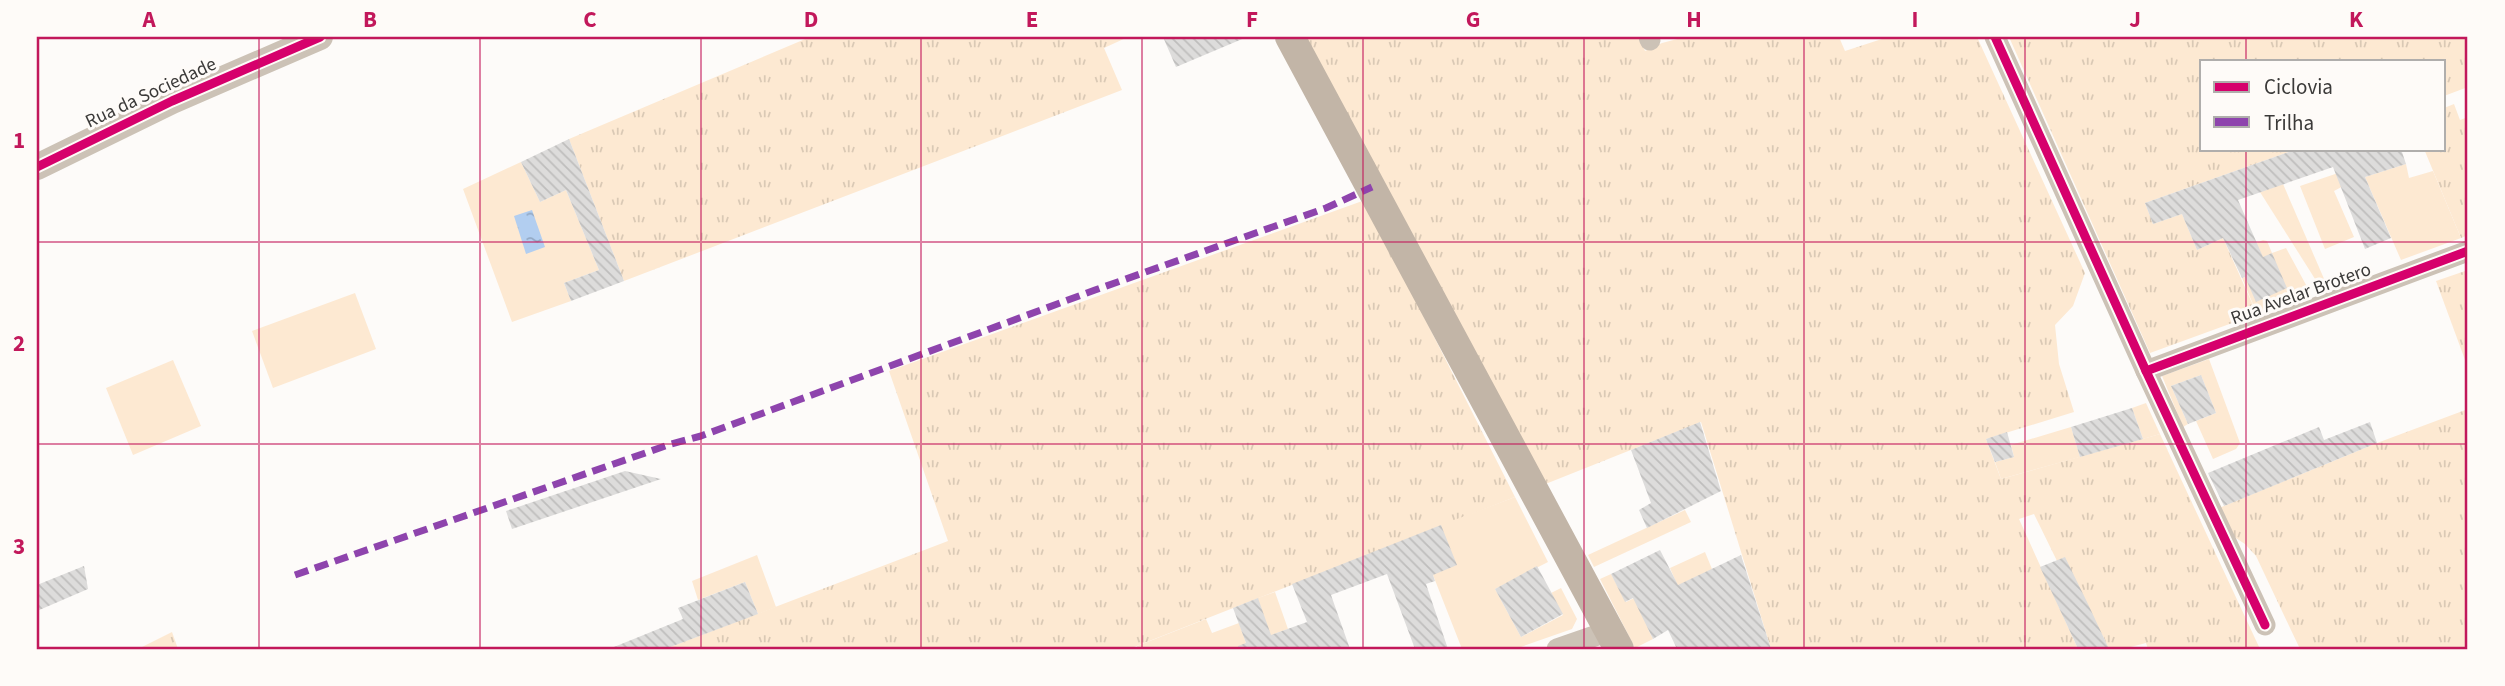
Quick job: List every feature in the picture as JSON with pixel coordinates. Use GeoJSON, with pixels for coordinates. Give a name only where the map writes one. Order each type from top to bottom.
{"type":"FeatureCollection","features":[{"type":"Feature","properties":{"kind":"main road"},"geometry":{"type":"LineString","coordinates":[[1290,37],[1614,640]]}},
{"type":"Feature","properties":{"kind":"street","name":"Rua da Sociedade"},"geometry":{"type":"LineString","coordinates":[[37,167],[172,101],[320,37]]}},
{"type":"Feature","properties":{"kind":"street"},"geometry":{"type":"LineString","coordinates":[[1996,37],[2146,371],[2265,625]]}},
{"type":"Feature","properties":{"kind":"street","name":"Rua Avelar Brotero"},"geometry":{"type":"LineString","coordinates":[[2146,371],[2468,251]]}},
{"type":"Feature","properties":{"kind":"street"},"geometry":{"type":"LineString","coordinates":[[1558,649],[1614,640]]}},
{"type":"Feature","properties":{"kind":"green space"},"geometry":{"type":"Polygon","coordinates":[[[810,37],[1128,37],[1104,48],[1122,90],[624,281],[569,139],[810,37]]]}},
{"type":"Feature","properties":{"kind":"green space"},"geometry":{"type":"Polygon","coordinates":[[[1302,37],[1640,37],[1645,51],[1685,37],[1839,37],[1845,51],[1888,37],[1977,37],[2085,273],[2073,306],[2055,325],[2059,364],[2074,412],[1986,439],[2001,479],[2160,434],[2260,649],[2148,649],[2146,643],[2123,649],[2108,649],[2057,561],[2034,514],[2019,519],[2078,649],[1771,649],[1701,422],[1543,485],[1302,37]]]}},
{"type":"Feature","properties":{"kind":"green space"},"geometry":{"type":"Polygon","coordinates":[[[2009,37],[2468,37],[2468,87],[2446,95],[2446,60],[2200,60],[2200,150],[2294,150],[2145,203],[2153,224],[2182,214],[2197,250],[2223,238],[2257,314],[2150,353],[2009,37]]]}},
{"type":"Feature","properties":{"kind":"green space"},"geometry":{"type":"Polygon","coordinates":[[[2454,104],[2460,120],[2468,117],[2468,235],[2461,238],[2424,150],[2446,150],[2446,107],[2454,104]]]}},
{"type":"Feature","properties":{"kind":"green space"},"geometry":{"type":"Polygon","coordinates":[[[521,162],[540,202],[566,190],[599,270],[564,283],[571,301],[512,322],[463,189],[521,162]]]}},
{"type":"Feature","properties":{"kind":"green space"},"geometry":{"type":"Polygon","coordinates":[[[2406,164],[2409,178],[2433,171],[2461,238],[2401,260],[2365,177],[2406,164]]]}},
{"type":"Feature","properties":{"kind":"green space"},"geometry":{"type":"Polygon","coordinates":[[[2344,171],[2349,183],[2334,191],[2354,237],[2325,249],[2300,186],[2344,171]]]}},
{"type":"Feature","properties":{"kind":"green space"},"geometry":{"type":"Polygon","coordinates":[[[2283,184],[2328,288],[2322,290],[2260,192],[2283,184]]]}},
{"type":"Feature","properties":{"kind":"green space"},"geometry":{"type":"Polygon","coordinates":[[[1365,200],[1515,497],[1129,649],[665,649],[948,541],[889,371],[1365,200]]]}},
{"type":"Feature","properties":{"kind":"green space"},"geometry":{"type":"Polygon","coordinates":[[[2263,240],[2267,241],[2272,253],[2286,248],[2311,294],[2257,314],[2242,278],[2287,288],[2238,269],[2231,254],[2263,240]]]}},
{"type":"Feature","properties":{"kind":"green space"},"geometry":{"type":"Polygon","coordinates":[[[2468,270],[2468,368],[2436,281],[2468,270]]]}},
{"type":"Feature","properties":{"kind":"green space"},"geometry":{"type":"Polygon","coordinates":[[[355,293],[376,349],[273,388],[252,331],[355,293]]]}},
{"type":"Feature","properties":{"kind":"green space"},"geometry":{"type":"Polygon","coordinates":[[[2209,359],[2240,443],[2236,449],[2213,459],[2196,421],[2216,413],[2201,375],[2171,386],[2188,424],[2183,427],[2162,376],[2209,359]]]}},
{"type":"Feature","properties":{"kind":"green space"},"geometry":{"type":"Polygon","coordinates":[[[173,360],[201,426],[133,455],[106,388],[173,360]]]}},
{"type":"Feature","properties":{"kind":"green space"},"geometry":{"type":"Polygon","coordinates":[[[2146,403],[2160,434],[2143,439],[2132,408],[2146,403]]]}},
{"type":"Feature","properties":{"kind":"green space"},"geometry":{"type":"Polygon","coordinates":[[[2468,409],[2468,649],[2300,649],[2256,556],[2245,544],[2231,535],[2219,508],[2468,409]]]}},
{"type":"Feature","properties":{"kind":"green space"},"geometry":{"type":"Polygon","coordinates":[[[2071,427],[2080,457],[2001,479],[1995,462],[2014,457],[2011,445],[2071,427]]]}},
{"type":"Feature","properties":{"kind":"green space"},"geometry":{"type":"Polygon","coordinates":[[[1515,497],[1548,562],[1495,589],[1521,637],[1563,615],[1551,593],[1561,588],[1577,619],[1572,629],[1515,649],[1462,649],[1433,575],[1441,525],[1515,497]]]}},
{"type":"Feature","properties":{"kind":"green space"},"geometry":{"type":"Polygon","coordinates":[[[1685,510],[1691,522],[1594,567],[1588,555],[1685,510]]]}},
{"type":"Feature","properties":{"kind":"green space"},"geometry":{"type":"Polygon","coordinates":[[[1705,552],[1712,569],[1663,621],[1648,629],[1653,639],[1635,648],[1600,579],[1611,574],[1626,602],[1650,590],[1676,582],[1670,568],[1705,552]]]}},
{"type":"Feature","properties":{"kind":"green space"},"geometry":{"type":"Polygon","coordinates":[[[757,555],[776,607],[758,614],[745,582],[698,600],[692,581],[757,555]]]}},
{"type":"Feature","properties":{"kind":"green space"},"geometry":{"type":"Polygon","coordinates":[[[1275,592],[1288,629],[1274,634],[1279,649],[1257,649],[1252,634],[1258,598],[1275,592]]]}},
{"type":"Feature","properties":{"kind":"green space"},"geometry":{"type":"Polygon","coordinates":[[[1206,619],[1212,633],[1239,623],[1248,649],[1138,649],[1137,646],[1206,619]]]}},
{"type":"Feature","properties":{"kind":"green space"},"geometry":{"type":"Polygon","coordinates":[[[172,632],[178,649],[138,649],[172,632]]]}},
{"type":"Feature","properties":{"kind":"water"},"geometry":{"type":"Polygon","coordinates":[[[532,210],[545,247],[526,254],[514,216],[532,210]]]}},
{"type":"Feature","properties":{"kind":"building"},"geometry":{"type":"Polygon","coordinates":[[[1163,37],[1247,37],[1176,67],[1163,37]]]}},
{"type":"Feature","properties":{"kind":"building"},"geometry":{"type":"Polygon","coordinates":[[[569,139],[624,281],[571,301],[564,283],[599,270],[566,190],[540,202],[521,162],[569,139]]]}},
{"type":"Feature","properties":{"kind":"building"},"geometry":{"type":"Polygon","coordinates":[[[2294,150],[2401,150],[2406,164],[2365,177],[2391,238],[2365,249],[2333,167],[2238,200],[2263,257],[2272,253],[2287,288],[2256,302],[2223,238],[2197,250],[2182,214],[2153,224],[2145,203],[2294,150]]]}},
{"type":"Feature","properties":{"kind":"building"},"geometry":{"type":"Polygon","coordinates":[[[2201,375],[2216,413],[2188,424],[2171,386],[2201,375]]]}},
{"type":"Feature","properties":{"kind":"building"},"geometry":{"type":"Polygon","coordinates":[[[2132,408],[2143,439],[2080,457],[2071,427],[2132,408]]]}},
{"type":"Feature","properties":{"kind":"building"},"geometry":{"type":"Polygon","coordinates":[[[1700,422],[1721,491],[1647,528],[1639,510],[1651,503],[1631,450],[1700,422]]]}},
{"type":"Feature","properties":{"kind":"building"},"geometry":{"type":"Polygon","coordinates":[[[2370,422],[2377,443],[2224,506],[2208,473],[2319,427],[2324,440],[2370,422]]]}},
{"type":"Feature","properties":{"kind":"building"},"geometry":{"type":"Polygon","coordinates":[[[2007,432],[2014,457],[1995,462],[1986,439],[2007,432]]]}},
{"type":"Feature","properties":{"kind":"building"},"geometry":{"type":"Polygon","coordinates":[[[625,471],[661,479],[512,529],[506,511],[625,471]]]}},
{"type":"Feature","properties":{"kind":"building"},"geometry":{"type":"Polygon","coordinates":[[[1441,525],[1457,565],[1433,575],[1435,581],[1426,584],[1448,649],[1415,649],[1387,574],[1331,595],[1350,649],[1238,649],[1238,646],[1246,643],[1233,608],[1258,598],[1271,635],[1307,622],[1292,584],[1441,525]]]}},
{"type":"Feature","properties":{"kind":"building"},"geometry":{"type":"Polygon","coordinates":[[[1660,550],[1678,585],[1741,555],[1771,649],[1677,649],[1668,630],[1653,639],[1633,598],[1625,602],[1611,574],[1660,550]]]}},
{"type":"Feature","properties":{"kind":"building"},"geometry":{"type":"Polygon","coordinates":[[[2065,557],[2109,649],[2078,649],[2040,567],[2065,557]]]}},
{"type":"Feature","properties":{"kind":"building"},"geometry":{"type":"Polygon","coordinates":[[[84,566],[88,589],[37,611],[37,585],[84,566]]]}},
{"type":"Feature","properties":{"kind":"building"},"geometry":{"type":"Polygon","coordinates":[[[1537,566],[1563,614],[1521,637],[1495,589],[1537,566]]]}},
{"type":"Feature","properties":{"kind":"building"},"geometry":{"type":"Polygon","coordinates":[[[745,582],[758,614],[665,649],[609,649],[683,619],[678,608],[745,582]]]}},
{"type":"Feature","properties":{"kind":"marked path"},"geometry":{"type":"LineString","coordinates":[[295,575],[671,444],[701,436],[1095,290],[1326,208],[1372,187]]}},
{"type":"Feature","properties":{"kind":"cycle path"},"geometry":{"type":"LineString","coordinates":[[37,167],[172,101],[320,37]]}},
{"type":"Feature","properties":{"kind":"cycle path"},"geometry":{"type":"LineString","coordinates":[[1995,37],[2146,371],[2265,625]]}},
{"type":"Feature","properties":{"kind":"cycle path"},"geometry":{"type":"LineString","coordinates":[[2146,371],[2468,251]]}}]}
